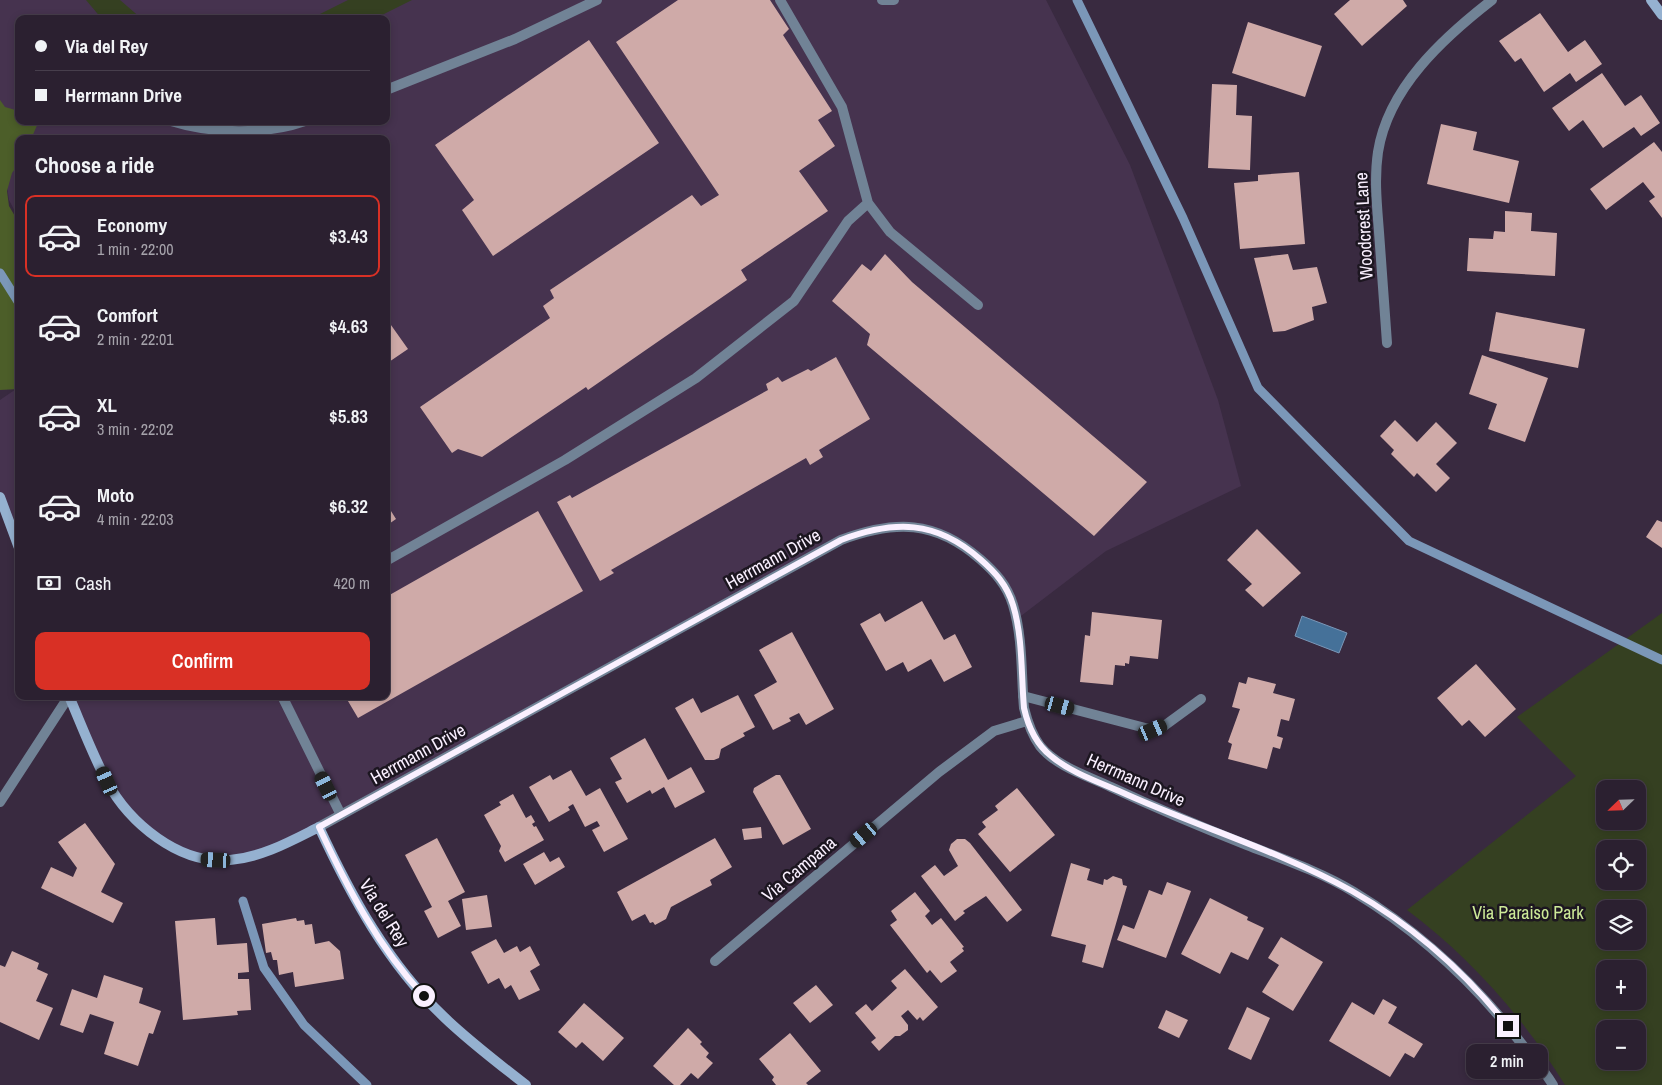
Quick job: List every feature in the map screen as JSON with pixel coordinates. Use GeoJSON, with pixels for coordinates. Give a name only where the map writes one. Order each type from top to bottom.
{"type":"FeatureCollection","features":[{"type":"Feature","properties":{"kind":"street"},"geometry":{"type":"LineString","coordinates":[[390,88],[515,39],[597,0]]}},
{"type":"Feature","properties":{"kind":"street"},"geometry":{"type":"LineString","coordinates":[[780,0],[842,107],[868,203],[890,232],[978,305]]}},
{"type":"Feature","properties":{"kind":"street"},"geometry":{"type":"LineString","coordinates":[[882,0],[894,0]]}},
{"type":"Feature","properties":{"kind":"street","name":"Woodcrest Lane"},"geometry":{"type":"LineString","coordinates":[[1387,343],[1375,181],[1378,151],[1386,125],[1410,78],[1447,39],[1492,0]]}},
{"type":"Feature","properties":{"kind":"street"},"geometry":{"type":"LineString","coordinates":[[1651,0],[1662,15]]}},
{"type":"Feature","properties":{"kind":"street"},"geometry":{"type":"LineString","coordinates":[[188,125],[201,128],[251,131],[291,125]]}},
{"type":"Feature","properties":{"kind":"street"},"geometry":{"type":"LineString","coordinates":[[390,559],[565,460],[703,372],[794,300],[848,221],[868,203]]}},
{"type":"Feature","properties":{"kind":"street"},"geometry":{"type":"LineString","coordinates":[[0,497],[15,537]]}},
{"type":"Feature","properties":{"kind":"street","name":"Herrmann Drive"},"geometry":{"type":"LineString","coordinates":[[71,700],[107,781],[122,803],[152,833],[175,849],[202,859],[230,861],[278,848],[319,827],[841,540],[886,527],[922,527],[946,536],[974,553],[1001,580],[1007,590],[1017,620],[1023,696],[1027,721],[1040,745],[1052,757],[1166,813],[1304,868],[1352,891],[1430,945],[1464,976],[1498,1014],[1553,1085]]}},
{"type":"Feature","properties":{"kind":"street"},"geometry":{"type":"LineString","coordinates":[[1023,696],[1153,730],[1164,726],[1201,699]]}},
{"type":"Feature","properties":{"kind":"street"},"geometry":{"type":"LineString","coordinates":[[0,802],[66,700]]}},
{"type":"Feature","properties":{"kind":"street"},"geometry":{"type":"LineString","coordinates":[[284,700],[341,815]]}},
{"type":"Feature","properties":{"kind":"street","name":"Via Campana"},"geometry":{"type":"LineString","coordinates":[[715,961],[939,772],[994,731],[1027,721]]}},
{"type":"Feature","properties":{"kind":"street","name":"Via del Rey"},"geometry":{"type":"LineString","coordinates":[[319,827],[359,908],[414,986],[470,1041],[526,1085]]}},
{"type":"Feature","properties":{"kind":"shaded area"},"geometry":{"type":"Polygon","coordinates":[[[0,0],[1046,0],[1130,165],[1218,400],[1241,486],[1106,551],[1017,619],[1013,603],[974,553],[922,527],[858,534],[341,815],[254,856],[202,859],[152,833],[107,781],[71,700],[390,700],[390,135],[15,135],[15,211],[9,200],[0,138],[0,0]]]}},
{"type":"Feature","properties":{"kind":"shaded area"},"geometry":{"type":"Polygon","coordinates":[[[15,390],[15,537],[0,497],[0,400],[15,390]]]}},
{"type":"Feature","properties":{"kind":"green space"},"geometry":{"type":"Polygon","coordinates":[[[86,0],[120,0],[137,15],[99,15],[86,0]]]}},
{"type":"Feature","properties":{"kind":"green space"},"geometry":{"type":"Polygon","coordinates":[[[348,0],[412,0],[382,15],[318,15],[348,0]]]}},
{"type":"Feature","properties":{"kind":"green space"},"geometry":{"type":"Polygon","coordinates":[[[0,100],[5,107],[15,110],[15,125],[37,125],[33,135],[15,135],[15,169],[7,191],[9,206],[15,216],[15,389],[0,390],[0,100]]]}},
{"type":"Feature","properties":{"kind":"green space","name":"Via Paraiso Park"},"geometry":{"type":"Polygon","coordinates":[[[1662,613],[1662,1085],[1565,1085],[1532,1036],[1494,990],[1453,948],[1407,910],[1576,776],[1517,717],[1662,613]]]}},
{"type":"Feature","properties":{"kind":"water"},"geometry":{"type":"Polygon","coordinates":[[[1302,616],[1347,633],[1339,653],[1295,636],[1302,616]]]}},
{"type":"Feature","properties":{"kind":"building"},"geometry":{"type":"Polygon","coordinates":[[[678,0],[770,0],[789,29],[783,35],[832,111],[818,120],[835,146],[799,171],[828,211],[741,270],[747,280],[588,390],[586,387],[482,457],[458,449],[452,453],[420,407],[550,318],[543,306],[554,298],[550,290],[692,195],[701,206],[719,195],[616,42],[678,0]]]}},
{"type":"Feature","properties":{"kind":"building"},"geometry":{"type":"Polygon","coordinates":[[[1350,0],[1403,0],[1407,6],[1362,46],[1334,14],[1350,0]]]}},
{"type":"Feature","properties":{"kind":"building"},"geometry":{"type":"Polygon","coordinates":[[[1540,13],[1568,52],[1585,40],[1602,64],[1576,82],[1570,73],[1544,92],[1521,58],[1515,62],[1499,41],[1540,13]]]}},
{"type":"Feature","properties":{"kind":"building"},"geometry":{"type":"Polygon","coordinates":[[[1248,22],[1322,46],[1305,97],[1232,73],[1248,22]]]}},
{"type":"Feature","properties":{"kind":"building"},"geometry":{"type":"Polygon","coordinates":[[[589,40],[659,143],[493,256],[462,210],[474,200],[435,145],[589,40]]]}},
{"type":"Feature","properties":{"kind":"building"},"geometry":{"type":"Polygon","coordinates":[[[1602,73],[1625,106],[1641,95],[1660,123],[1641,136],[1634,127],[1603,148],[1583,120],[1569,131],[1552,108],[1602,73]]]}},
{"type":"Feature","properties":{"kind":"building"},"geometry":{"type":"Polygon","coordinates":[[[1212,84],[1237,85],[1236,115],[1252,116],[1250,170],[1208,168],[1212,84]]]}},
{"type":"Feature","properties":{"kind":"building"},"geometry":{"type":"Polygon","coordinates":[[[1441,124],[1477,132],[1473,150],[1519,161],[1509,203],[1427,184],[1441,124]]]}},
{"type":"Feature","properties":{"kind":"building"},"geometry":{"type":"Polygon","coordinates":[[[1654,142],[1662,152],[1662,218],[1649,201],[1655,197],[1643,182],[1606,210],[1590,189],[1654,142]]]}},
{"type":"Feature","properties":{"kind":"building"},"geometry":{"type":"Polygon","coordinates":[[[1299,172],[1305,244],[1240,249],[1234,183],[1258,181],[1258,175],[1299,172]]]}},
{"type":"Feature","properties":{"kind":"building"},"geometry":{"type":"Polygon","coordinates":[[[1505,211],[1532,213],[1531,231],[1557,233],[1555,276],[1467,271],[1469,238],[1493,239],[1494,231],[1505,232],[1505,211]]]}},
{"type":"Feature","properties":{"kind":"building"},"geometry":{"type":"Polygon","coordinates":[[[885,254],[912,282],[1147,482],[1094,536],[867,345],[870,334],[832,301],[862,264],[871,271],[885,254]]]}},
{"type":"Feature","properties":{"kind":"building"},"geometry":{"type":"Polygon","coordinates":[[[1288,254],[1293,270],[1317,267],[1327,303],[1312,307],[1314,320],[1285,331],[1273,332],[1254,258],[1288,254]]]}},
{"type":"Feature","properties":{"kind":"building"},"geometry":{"type":"Polygon","coordinates":[[[1496,312],[1585,329],[1578,368],[1489,351],[1496,312]]]}},
{"type":"Feature","properties":{"kind":"building"},"geometry":{"type":"Polygon","coordinates":[[[390,324],[408,349],[390,361],[390,324]]]}},
{"type":"Feature","properties":{"kind":"building"},"geometry":{"type":"Polygon","coordinates":[[[1482,355],[1548,378],[1525,442],[1488,429],[1497,404],[1469,394],[1482,355]]]}},
{"type":"Feature","properties":{"kind":"building"},"geometry":{"type":"Polygon","coordinates":[[[836,357],[870,419],[819,450],[823,457],[810,465],[806,458],[611,570],[614,573],[600,581],[557,502],[570,495],[572,498],[768,390],[766,384],[778,377],[782,382],[808,369],[811,371],[836,357]]]}},
{"type":"Feature","properties":{"kind":"building"},"geometry":{"type":"Polygon","coordinates":[[[1395,420],[1417,442],[1436,422],[1457,443],[1436,464],[1450,478],[1436,492],[1417,473],[1414,477],[1391,454],[1394,450],[1380,436],[1395,420]]]}},
{"type":"Feature","properties":{"kind":"building"},"geometry":{"type":"Polygon","coordinates":[[[390,509],[396,519],[390,523],[390,509]]]}},
{"type":"Feature","properties":{"kind":"building"},"geometry":{"type":"Polygon","coordinates":[[[538,511],[583,591],[390,700],[390,595],[538,511]]]}},
{"type":"Feature","properties":{"kind":"building"},"geometry":{"type":"Polygon","coordinates":[[[1657,520],[1662,522],[1662,548],[1646,537],[1657,520]]]}},
{"type":"Feature","properties":{"kind":"building"},"geometry":{"type":"Polygon","coordinates":[[[1257,529],[1301,573],[1263,607],[1245,590],[1252,584],[1227,560],[1257,529]]]}},
{"type":"Feature","properties":{"kind":"building"},"geometry":{"type":"Polygon","coordinates":[[[922,601],[944,640],[955,634],[972,667],[944,682],[931,659],[908,672],[903,662],[886,671],[860,624],[880,613],[885,622],[922,601]]]}},
{"type":"Feature","properties":{"kind":"building"},"geometry":{"type":"Polygon","coordinates":[[[1092,612],[1162,620],[1158,659],[1130,656],[1129,664],[1125,663],[1125,666],[1115,665],[1113,685],[1080,682],[1085,635],[1090,636],[1092,612]]]}},
{"type":"Feature","properties":{"kind":"building"},"geometry":{"type":"Polygon","coordinates":[[[792,632],[834,709],[806,725],[799,713],[789,718],[791,721],[773,730],[754,695],[777,682],[759,650],[792,632]]]}},
{"type":"Feature","properties":{"kind":"building"},"geometry":{"type":"Polygon","coordinates":[[[1476,664],[1516,709],[1485,737],[1469,720],[1462,726],[1437,698],[1476,664]]]}},
{"type":"Feature","properties":{"kind":"building"},"geometry":{"type":"Polygon","coordinates":[[[1248,677],[1276,684],[1273,693],[1295,699],[1289,721],[1281,719],[1277,736],[1283,738],[1280,749],[1273,747],[1267,769],[1228,759],[1232,744],[1228,742],[1240,709],[1232,707],[1239,682],[1246,684],[1248,677]]]}},
{"type":"Feature","properties":{"kind":"building"},"geometry":{"type":"Polygon","coordinates":[[[738,695],[755,727],[743,733],[745,736],[721,749],[719,758],[705,760],[675,708],[693,698],[701,713],[738,695]]]}},
{"type":"Feature","properties":{"kind":"building"},"geometry":{"type":"Polygon","coordinates":[[[347,700],[390,700],[358,718],[347,700]]]}},
{"type":"Feature","properties":{"kind":"building"},"geometry":{"type":"Polygon","coordinates":[[[645,738],[668,780],[691,767],[705,792],[675,808],[664,787],[652,794],[650,790],[627,803],[615,782],[622,779],[610,758],[645,738]]]}},
{"type":"Feature","properties":{"kind":"building"},"geometry":{"type":"Polygon","coordinates":[[[571,770],[586,796],[600,788],[628,839],[604,852],[592,830],[600,826],[597,821],[585,827],[573,804],[568,807],[570,810],[549,822],[529,787],[550,775],[553,780],[571,770]]]}},
{"type":"Feature","properties":{"kind":"building"},"geometry":{"type":"Polygon","coordinates":[[[776,775],[780,775],[811,829],[783,845],[753,792],[754,788],[776,775]]]}},
{"type":"Feature","properties":{"kind":"building"},"geometry":{"type":"Polygon","coordinates":[[[1017,788],[1055,835],[1010,872],[978,834],[986,827],[982,822],[998,810],[995,806],[1017,788]]]}},
{"type":"Feature","properties":{"kind":"building"},"geometry":{"type":"Polygon","coordinates":[[[513,794],[526,818],[531,815],[535,822],[532,824],[534,827],[536,826],[544,840],[505,862],[499,851],[501,846],[484,815],[501,805],[499,802],[513,794]]]}},
{"type":"Feature","properties":{"kind":"building"},"geometry":{"type":"Polygon","coordinates":[[[85,823],[115,864],[101,892],[123,903],[113,923],[41,888],[51,867],[73,877],[77,868],[58,842],[85,823]]]}},
{"type":"Feature","properties":{"kind":"building"},"geometry":{"type":"Polygon","coordinates":[[[761,827],[762,838],[744,840],[742,829],[761,827]]]}},
{"type":"Feature","properties":{"kind":"building"},"geometry":{"type":"Polygon","coordinates":[[[437,838],[465,892],[448,901],[461,926],[438,938],[424,911],[432,907],[405,855],[437,838]]]}},
{"type":"Feature","properties":{"kind":"building"},"geometry":{"type":"Polygon","coordinates":[[[715,838],[732,867],[710,880],[712,885],[671,907],[666,919],[655,925],[653,922],[650,923],[645,914],[632,921],[617,892],[715,838]]]}},
{"type":"Feature","properties":{"kind":"building"},"geometry":{"type":"Polygon","coordinates":[[[957,839],[965,839],[970,843],[1022,910],[1007,922],[986,896],[963,911],[965,913],[955,921],[921,876],[935,865],[944,876],[958,866],[949,850],[951,844],[957,839]]]}},
{"type":"Feature","properties":{"kind":"building"},"geometry":{"type":"Polygon","coordinates":[[[544,852],[550,862],[559,857],[565,867],[535,885],[523,864],[544,852]]]}},
{"type":"Feature","properties":{"kind":"building"},"geometry":{"type":"Polygon","coordinates":[[[1071,863],[1090,869],[1087,880],[1103,885],[1104,879],[1107,880],[1113,876],[1122,879],[1123,885],[1127,886],[1103,968],[1082,962],[1086,945],[1051,936],[1071,863]]]}},
{"type":"Feature","properties":{"kind":"building"},"geometry":{"type":"Polygon","coordinates":[[[1167,882],[1191,891],[1166,958],[1117,940],[1123,925],[1134,929],[1149,890],[1162,895],[1167,882]]]}},
{"type":"Feature","properties":{"kind":"building"},"geometry":{"type":"Polygon","coordinates":[[[915,892],[930,911],[925,916],[932,925],[941,918],[964,947],[962,948],[964,951],[950,962],[957,971],[941,983],[930,970],[927,973],[890,925],[897,920],[891,911],[915,892]]]}},
{"type":"Feature","properties":{"kind":"building"},"geometry":{"type":"Polygon","coordinates":[[[487,895],[492,927],[466,930],[462,899],[487,895]]]}},
{"type":"Feature","properties":{"kind":"building"},"geometry":{"type":"Polygon","coordinates":[[[1210,898],[1248,917],[1247,920],[1264,928],[1248,960],[1231,952],[1220,974],[1181,954],[1210,898]]]}},
{"type":"Feature","properties":{"kind":"building"},"geometry":{"type":"Polygon","coordinates":[[[215,918],[217,945],[247,943],[249,972],[238,973],[238,979],[249,979],[251,1010],[237,1011],[238,1015],[183,1020],[175,921],[215,918]]]}},
{"type":"Feature","properties":{"kind":"building"},"geometry":{"type":"Polygon","coordinates":[[[296,918],[297,921],[304,920],[305,925],[312,924],[315,944],[329,941],[340,951],[344,979],[295,987],[293,972],[279,975],[277,960],[273,960],[271,952],[266,953],[262,924],[296,918]]]}},
{"type":"Feature","properties":{"kind":"building"},"geometry":{"type":"Polygon","coordinates":[[[1281,937],[1323,962],[1293,1011],[1262,992],[1279,965],[1268,958],[1281,937]]]}},
{"type":"Feature","properties":{"kind":"building"},"geometry":{"type":"Polygon","coordinates":[[[496,939],[504,953],[517,946],[520,952],[530,946],[540,965],[530,971],[540,990],[519,1000],[511,985],[505,989],[499,978],[488,984],[471,952],[496,939]]]}},
{"type":"Feature","properties":{"kind":"building"},"geometry":{"type":"Polygon","coordinates":[[[12,951],[39,963],[37,969],[48,974],[36,1001],[53,1008],[39,1040],[0,1022],[0,965],[5,967],[12,951]]]}},
{"type":"Feature","properties":{"kind":"building"},"geometry":{"type":"Polygon","coordinates":[[[905,969],[938,1007],[923,1021],[920,1017],[917,1020],[908,1010],[901,1016],[908,1025],[908,1030],[900,1036],[895,1036],[879,1051],[871,1042],[876,1038],[855,1013],[866,1004],[872,1011],[897,988],[891,981],[905,969]]]}},
{"type":"Feature","properties":{"kind":"building"},"geometry":{"type":"Polygon","coordinates":[[[104,975],[143,988],[139,1003],[161,1011],[153,1034],[149,1033],[138,1066],[104,1054],[114,1022],[90,1014],[83,1033],[60,1025],[72,989],[97,998],[104,975]]]}},
{"type":"Feature","properties":{"kind":"building"},"geometry":{"type":"Polygon","coordinates":[[[816,985],[833,1005],[810,1023],[793,1003],[816,985]]]}},
{"type":"Feature","properties":{"kind":"building"},"geometry":{"type":"Polygon","coordinates":[[[1383,999],[1397,1007],[1388,1023],[1423,1044],[1414,1058],[1405,1053],[1390,1077],[1329,1041],[1352,1002],[1374,1015],[1383,999]]]}},
{"type":"Feature","properties":{"kind":"building"},"geometry":{"type":"Polygon","coordinates":[[[584,1003],[624,1038],[603,1061],[582,1042],[576,1048],[558,1032],[584,1003]]]}},
{"type":"Feature","properties":{"kind":"building"},"geometry":{"type":"Polygon","coordinates":[[[1247,1007],[1270,1018],[1251,1060],[1228,1049],[1247,1007]]]}},
{"type":"Feature","properties":{"kind":"building"},"geometry":{"type":"Polygon","coordinates":[[[1166,1010],[1188,1020],[1179,1038],[1158,1028],[1166,1010]]]}},
{"type":"Feature","properties":{"kind":"building"},"geometry":{"type":"Polygon","coordinates":[[[688,1028],[702,1042],[700,1044],[709,1053],[706,1057],[713,1063],[698,1079],[691,1073],[680,1085],[674,1085],[653,1066],[688,1028]]]}},
{"type":"Feature","properties":{"kind":"building"},"geometry":{"type":"Polygon","coordinates":[[[790,1033],[821,1071],[806,1083],[808,1085],[776,1085],[772,1080],[774,1077],[759,1059],[790,1033]]]}},
{"type":"Feature","properties":{"kind":"waterway"},"geometry":{"type":"LineString","coordinates":[[1077,0],[1183,218],[1258,388],[1409,541],[1662,660]]}},
{"type":"Feature","properties":{"kind":"waterway"},"geometry":{"type":"LineString","coordinates":[[0,273],[15,297]]}},
{"type":"Feature","properties":{"kind":"waterway"},"geometry":{"type":"LineString","coordinates":[[243,901],[264,968],[304,1025],[367,1085]]}},
{"type":"Feature","properties":{"kind":"route"},"geometry":{"type":"LineString","coordinates":[[424,996],[414,986],[387,950],[359,908],[319,827],[841,540],[886,527],[910,526],[922,527],[959,542],[974,553],[1001,580],[1013,603],[1017,620],[1024,708],[1027,721],[1040,745],[1052,757],[1166,813],[1304,868],[1352,891],[1430,945],[1464,976],[1508,1026]]}}]}
